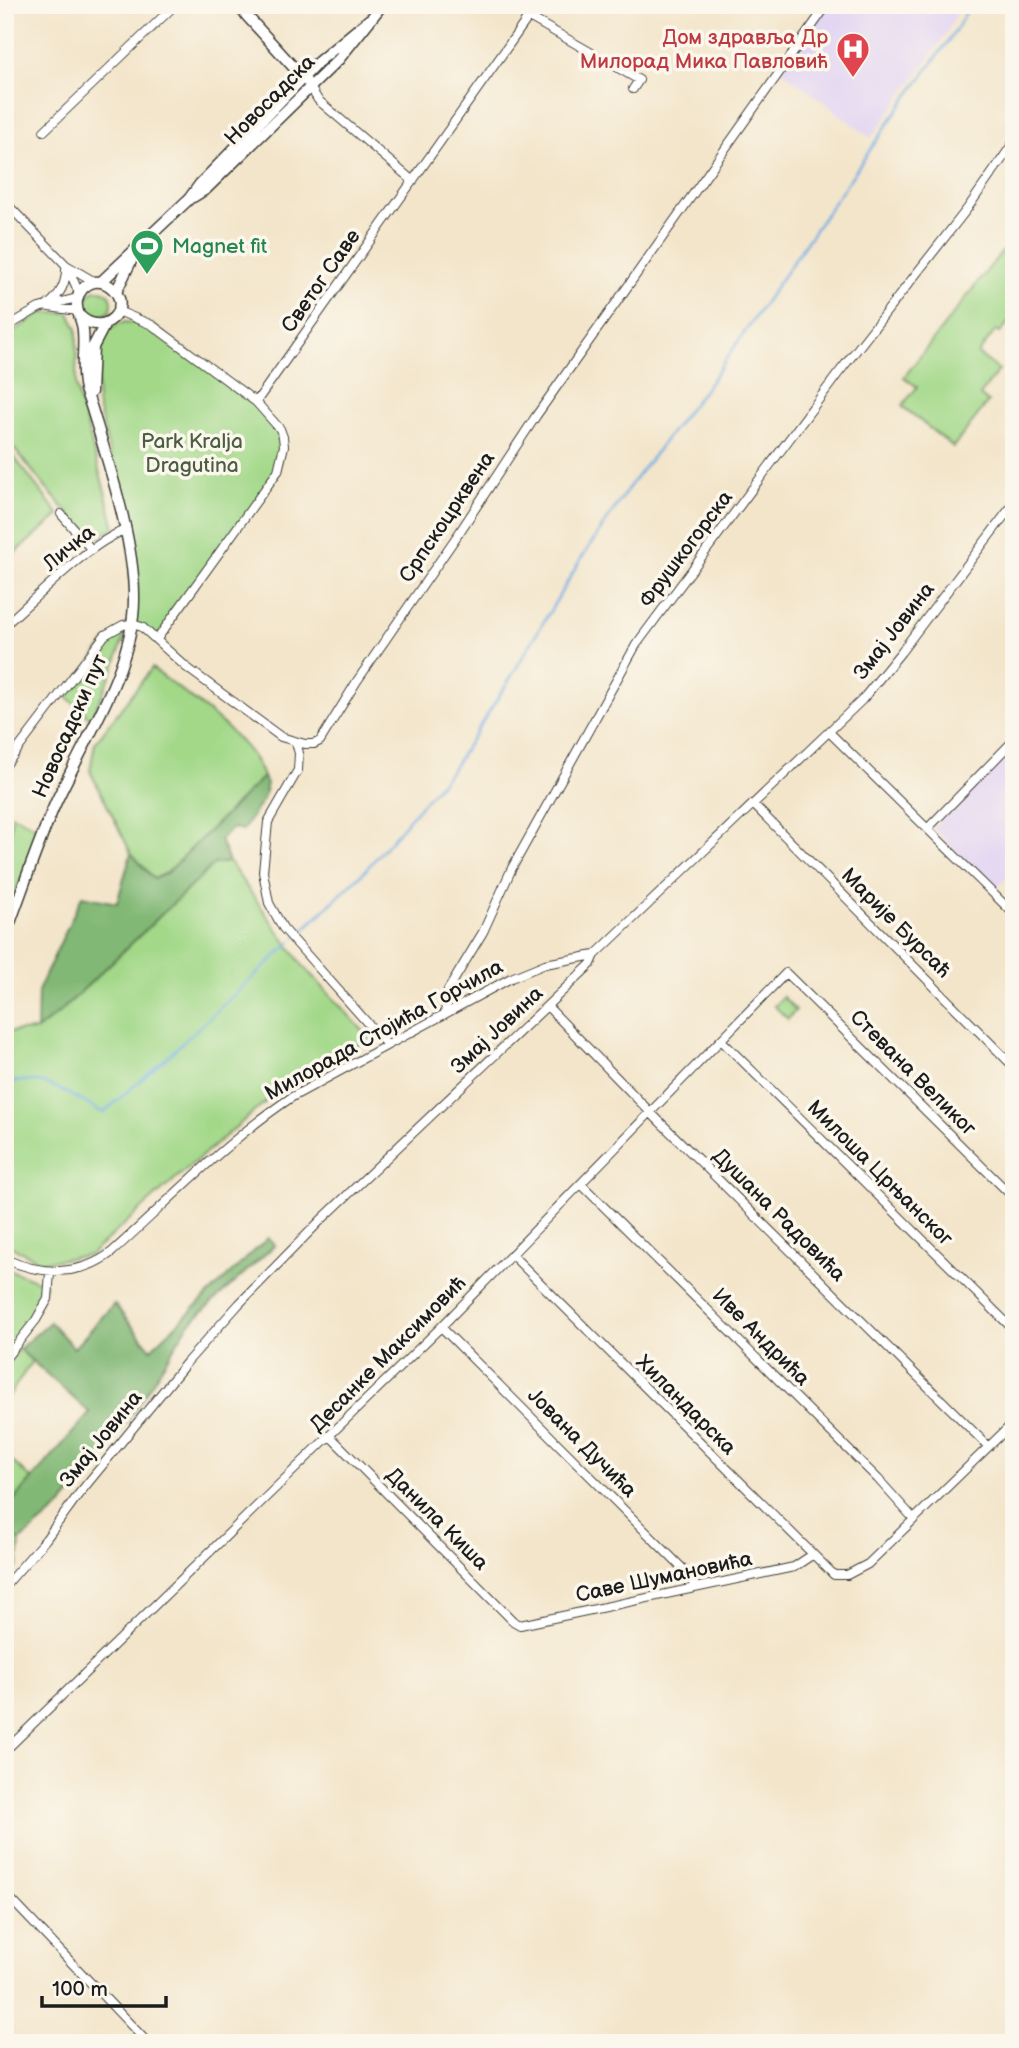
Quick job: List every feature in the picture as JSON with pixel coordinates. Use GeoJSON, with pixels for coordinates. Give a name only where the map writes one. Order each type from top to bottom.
{"type":"FeatureCollection","features":[{"type":"Feature","properties":{"kind":"main road"},"geometry":{"type":"LineString","coordinates":[[237,5],[310,87]]}},
{"type":"Feature","properties":{"kind":"main road","name":"Новосадска"},"geometry":{"type":"LineString","coordinates":[[189,199],[206,190],[310,87],[350,46],[383,5]]}},
{"type":"Feature","properties":{"kind":"main road","name":"Новосадска"},"geometry":{"type":"LineString","coordinates":[[98,282],[137,250],[189,199],[200,184],[303,76],[343,38],[370,19]]}},
{"type":"Feature","properties":{"kind":"main road","name":"Новосадска"},"geometry":{"type":"LineString","coordinates":[[116,292],[137,250]]}},
{"type":"Feature","properties":{"kind":"main road"},"geometry":{"type":"LineString","coordinates":[[78,295],[89,284],[107,284],[119,298],[118,311]]}},
{"type":"Feature","properties":{"kind":"main road","name":"Новосадски пут"},"geometry":{"type":"LineString","coordinates":[[5,936],[55,804],[112,687],[132,624],[134,589],[125,530],[82,377],[84,338],[78,295]]}},
{"type":"Feature","properties":{"kind":"main road","name":"Новосадски пут"},"geometry":{"type":"LineString","coordinates":[[91,405],[91,357],[94,342],[105,324],[115,317],[118,311]]}},
{"type":"Feature","properties":{"kind":"main road"},"geometry":{"type":"LineString","coordinates":[[80,314],[92,324],[105,324]]}},
{"type":"Feature","properties":{"kind":"street"},"geometry":{"type":"LineString","coordinates":[[44,131],[175,5]]}},
{"type":"Feature","properties":{"kind":"street","name":"Светог Саве"},"geometry":{"type":"LineString","coordinates":[[256,402],[537,5]]}},
{"type":"Feature","properties":{"kind":"street","name":"Српскоцрквена"},"geometry":{"type":"LineString","coordinates":[[296,743],[314,744],[320,741],[357,681],[536,416],[825,8]]}},
{"type":"Feature","properties":{"kind":"street"},"geometry":{"type":"LineString","coordinates":[[529,17],[639,80],[633,89]]}},
{"type":"Feature","properties":{"kind":"street"},"geometry":{"type":"LineString","coordinates":[[310,87],[318,100],[414,181]]}},
{"type":"Feature","properties":{"kind":"street","name":"Фрушкогорска"},"geometry":{"type":"LineString","coordinates":[[445,1013],[448,990],[483,932],[512,868],[636,645],[837,375],[967,209],[1014,142]]}},
{"type":"Feature","properties":{"kind":"street"},"geometry":{"type":"LineString","coordinates":[[5,202],[66,265],[98,282]]}},
{"type":"Feature","properties":{"kind":"street"},"geometry":{"type":"LineString","coordinates":[[7,323],[78,295],[66,265]]}},
{"type":"Feature","properties":{"kind":"street"},"geometry":{"type":"LineString","coordinates":[[46,306],[60,293],[66,265]]}},
{"type":"Feature","properties":{"kind":"street"},"geometry":{"type":"LineString","coordinates":[[46,306],[80,314]]}},
{"type":"Feature","properties":{"kind":"street"},"geometry":{"type":"LineString","coordinates":[[118,311],[152,325],[256,402],[283,436],[284,446],[278,471],[157,639]]}},
{"type":"Feature","properties":{"kind":"street","name":"Змај Јовина"},"geometry":{"type":"LineString","coordinates":[[5,1586],[46,1539],[78,1495],[187,1362],[239,1304],[320,1221],[548,1007],[591,964],[595,955],[874,687],[1014,503]]}},
{"type":"Feature","properties":{"kind":"street"},"geometry":{"type":"LineString","coordinates":[[61,514],[91,549]]}},
{"type":"Feature","properties":{"kind":"street","name":"Личка"},"geometry":{"type":"LineString","coordinates":[[5,625],[91,549],[125,530]]}},
{"type":"Feature","properties":{"kind":"street"},"geometry":{"type":"LineString","coordinates":[[5,766],[105,635],[118,626],[132,624],[144,628],[186,667],[237,707],[281,737],[296,743],[300,763],[268,822],[263,872],[269,902],[283,928],[387,1045]]}},
{"type":"Feature","properties":{"kind":"street"},"geometry":{"type":"LineString","coordinates":[[829,732],[1014,914]]}},
{"type":"Feature","properties":{"kind":"street"},"geometry":{"type":"LineString","coordinates":[[928,828],[1014,740]]}},
{"type":"Feature","properties":{"kind":"street","name":"Марије Бурсаћ"},"geometry":{"type":"LineString","coordinates":[[753,804],[1014,1067]]}},
{"type":"Feature","properties":{"kind":"street","name":"Милорада Стојића Горчила"},"geometry":{"type":"LineString","coordinates":[[50,1272],[78,1269],[106,1257],[228,1145],[292,1097],[445,1013],[534,968],[555,961],[595,955]]}},
{"type":"Feature","properties":{"kind":"street","name":"Десанке Максимовић"},"geometry":{"type":"LineString","coordinates":[[5,1751],[441,1327],[786,973]]}},
{"type":"Feature","properties":{"kind":"street","name":"Стевана Великог"},"geometry":{"type":"LineString","coordinates":[[786,973],[1014,1198]]}},
{"type":"Feature","properties":{"kind":"street","name":"Душана Радовића"},"geometry":{"type":"LineString","coordinates":[[548,1007],[650,1113],[988,1446]]}},
{"type":"Feature","properties":{"kind":"street","name":"Милоша Црњанског"},"geometry":{"type":"LineString","coordinates":[[721,1040],[1014,1331]]}},
{"type":"Feature","properties":{"kind":"street","name":"Иве Андрића"},"geometry":{"type":"LineString","coordinates":[[581,1184],[869,1469],[914,1518]]}},
{"type":"Feature","properties":{"kind":"street","name":"Хиландарска"},"geometry":{"type":"LineString","coordinates":[[512,1255],[827,1570],[839,1576],[854,1573],[868,1564],[914,1518]]}},
{"type":"Feature","properties":{"kind":"street"},"geometry":{"type":"LineString","coordinates":[[5,1259],[30,1269],[50,1272],[48,1299],[36,1320],[5,1359]]}},
{"type":"Feature","properties":{"kind":"street","name":"Јована Дучића"},"geometry":{"type":"LineString","coordinates":[[441,1327],[683,1569],[696,1587]]}},
{"type":"Feature","properties":{"kind":"street"},"geometry":{"type":"LineString","coordinates":[[914,1518],[1014,1422]]}},
{"type":"Feature","properties":{"kind":"street","name":"Данила Киша"},"geometry":{"type":"LineString","coordinates":[[330,1436],[520,1625]]}},
{"type":"Feature","properties":{"kind":"street","name":"Саве Шумановића"},"geometry":{"type":"LineString","coordinates":[[520,1625],[794,1567],[812,1555]]}},
{"type":"Feature","properties":{"kind":"street"},"geometry":{"type":"LineString","coordinates":[[5,1893],[148,2043]]}},
{"type":"Feature","properties":{"kind":"shaded area","name":"Дом здравља Др Милорад Мика Павловић"},"geometry":{"type":"Polygon","coordinates":[[[827,5],[961,5],[946,34],[871,138],[781,70],[827,5]]]}},
{"type":"Feature","properties":{"kind":"shaded area"},"geometry":{"type":"Polygon","coordinates":[[[1014,747],[1014,871],[995,890],[933,828],[1014,747]]]}},
{"type":"Feature","properties":{"kind":"green space"},"geometry":{"type":"Polygon","coordinates":[[[1014,236],[1014,315],[1000,333],[996,330],[978,354],[999,370],[980,395],[988,402],[953,447],[902,406],[917,387],[904,377],[1014,236]]]}},
{"type":"Feature","properties":{"kind":"green space"},"geometry":{"type":"Polygon","coordinates":[[[99,290],[108,294],[112,303],[108,312],[99,316],[90,312],[86,303],[90,294],[99,290]]]}},
{"type":"Feature","properties":{"kind":"green space"},"geometry":{"type":"Polygon","coordinates":[[[42,313],[69,313],[77,329],[76,388],[115,527],[93,541],[5,437],[5,337],[42,313]]]}},
{"type":"Feature","properties":{"kind":"green space","name":"Park Kralja Dragutina"},"geometry":{"type":"Polygon","coordinates":[[[125,322],[152,325],[256,402],[283,437],[278,471],[157,639],[132,624],[129,530],[97,403],[98,370],[95,356],[108,328],[125,322]]]}},
{"type":"Feature","properties":{"kind":"green space"},"geometry":{"type":"Polygon","coordinates":[[[5,445],[59,515],[5,561],[5,445]]]}},
{"type":"Feature","properties":{"kind":"green space"},"geometry":{"type":"Polygon","coordinates":[[[126,631],[114,668],[91,719],[66,696],[104,644],[116,632],[126,631]]]}},
{"type":"Feature","properties":{"kind":"green space"},"geometry":{"type":"Polygon","coordinates":[[[152,668],[231,732],[256,762],[263,777],[167,873],[154,879],[131,853],[90,771],[95,743],[152,668]]]}},
{"type":"Feature","properties":{"kind":"green space"},"geometry":{"type":"Polygon","coordinates":[[[263,777],[267,784],[263,799],[243,830],[233,828],[220,840],[229,862],[214,864],[62,1010],[37,1030],[38,991],[82,896],[117,903],[131,853],[154,879],[167,873],[263,777]]]}},
{"type":"Feature","properties":{"kind":"green space"},"geometry":{"type":"Polygon","coordinates":[[[12,815],[41,829],[5,920],[5,876],[12,815]]]}},
{"type":"Feature","properties":{"kind":"green space"},"geometry":{"type":"Polygon","coordinates":[[[229,862],[304,967],[370,1038],[270,1098],[90,1255],[42,1262],[5,1244],[5,1032],[37,1030],[62,1010],[214,864],[229,862]]]}},
{"type":"Feature","properties":{"kind":"green space"},"geometry":{"type":"Polygon","coordinates":[[[783,997],[796,1010],[788,1019],[774,1006],[783,997]]]}},
{"type":"Feature","properties":{"kind":"green space"},"geometry":{"type":"Polygon","coordinates":[[[268,1238],[275,1245],[188,1325],[99,1462],[60,1507],[20,1541],[5,1528],[5,1510],[90,1413],[19,1349],[50,1322],[74,1348],[114,1304],[151,1349],[268,1238]]]}},
{"type":"Feature","properties":{"kind":"green space"},"geometry":{"type":"Polygon","coordinates":[[[5,1268],[45,1284],[35,1312],[5,1352],[5,1268]]]}},
{"type":"Feature","properties":{"kind":"green space"},"geometry":{"type":"Polygon","coordinates":[[[19,1349],[32,1361],[5,1402],[5,1367],[19,1349]]]}},
{"type":"Feature","properties":{"kind":"green space"},"geometry":{"type":"Polygon","coordinates":[[[5,1455],[32,1479],[5,1510],[5,1455]]]}},
{"type":"Feature","properties":{"kind":"green space"},"geometry":{"type":"Polygon","coordinates":[[[5,1528],[20,1541],[18,1566],[5,1581],[5,1528]]]}},
{"type":"Feature","properties":{"kind":"waterway"},"geometry":{"type":"LineString","coordinates":[[296,937],[364,872],[453,768],[581,559],[632,483],[711,381],[894,115],[955,32],[970,5]]}},
{"type":"Feature","properties":{"kind":"waterway"},"geometry":{"type":"LineString","coordinates":[[5,1084],[18,1081],[44,1083],[103,1113],[291,942]]}},
{"type":"Feature","properties":{"kind":"place","name":"Дом здравља Др Милорад Мика Павловић"},"geometry":{"type":"Point","coordinates":[853,79]}},
{"type":"Feature","properties":{"kind":"place","name":"Magnet fit"},"geometry":{"type":"Point","coordinates":[147,276]}}]}
